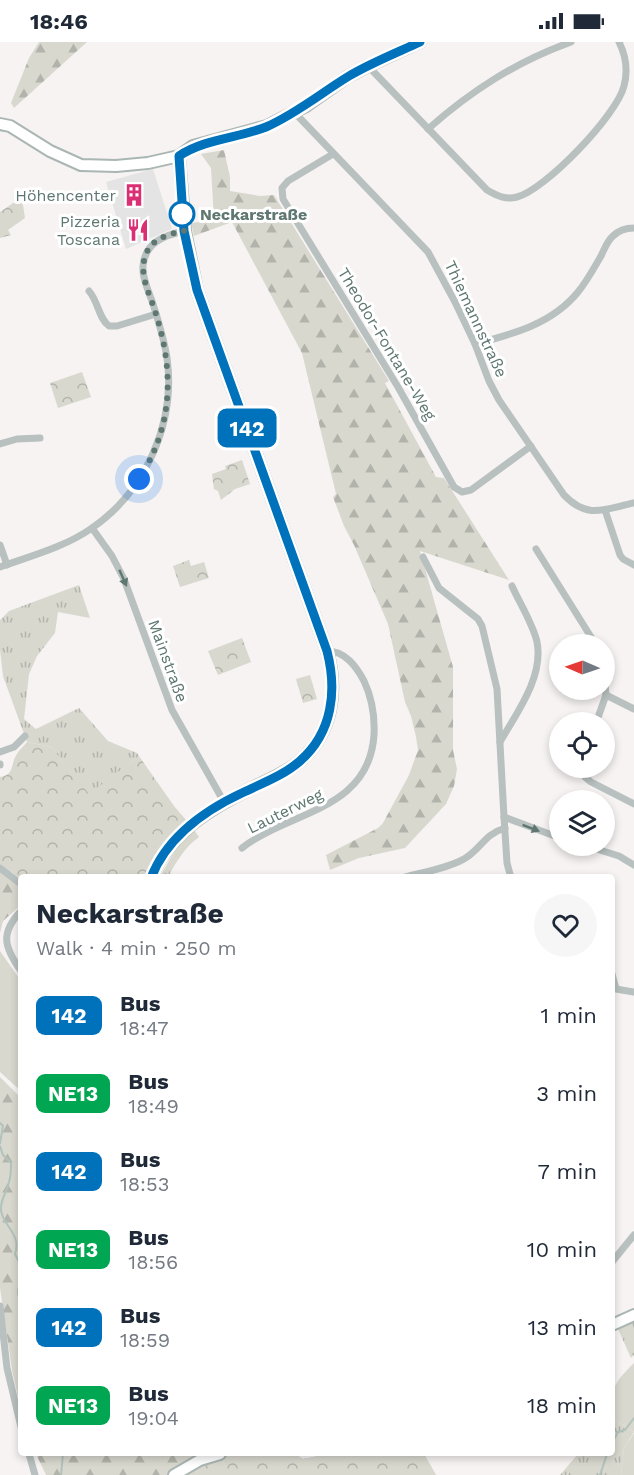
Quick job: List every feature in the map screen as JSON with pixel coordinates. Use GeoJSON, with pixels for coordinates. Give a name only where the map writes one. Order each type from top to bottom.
{"type":"FeatureCollection","features":[{"type":"Feature","properties":{"kind":"street"},"geometry":{"type":"LineString","coordinates":[[0,124],[10,126],[50,151],[81,165],[133,166],[179,156],[193,146],[256,130],[294,112],[368,66],[420,42]]}},
{"type":"Feature","properties":{"kind":"street"},"geometry":{"type":"LineString","coordinates":[[428,129],[459,102],[493,78],[571,42]]}},
{"type":"Feature","properties":{"kind":"street"},"geometry":{"type":"LineString","coordinates":[[368,66],[487,190],[496,196],[517,197],[527,193],[552,175],[600,125],[616,104],[624,88],[626,72],[625,57],[619,42]]}},
{"type":"Feature","properties":{"kind":"street","name":"Thiemannstraße"},"geometry":{"type":"LineString","coordinates":[[294,112],[428,252],[475,344],[499,400],[564,495],[573,505],[582,510],[605,510],[634,503]]}},
{"type":"Feature","properties":{"kind":"street","name":"Theodor-Fontane-Weg"},"geometry":{"type":"LineString","coordinates":[[333,154],[288,181],[282,188],[283,199],[398,387],[454,487],[462,492],[471,490],[531,446]]}},
{"type":"Feature","properties":{"kind":"street"},"geometry":{"type":"LineString","coordinates":[[153,874],[174,840],[196,820],[224,802],[286,771],[300,761],[315,744],[325,726],[332,702],[333,679],[327,651],[197,290],[184,231],[179,156]]}},
{"type":"Feature","properties":{"kind":"street"},"geometry":{"type":"LineString","coordinates":[[475,344],[531,327],[558,310],[577,293],[611,237],[619,231],[634,228]]}},
{"type":"Feature","properties":{"kind":"street"},"geometry":{"type":"LineString","coordinates":[[0,545],[3,566],[56,547],[92,528],[132,489],[148,465],[162,431],[167,410],[168,374],[164,341],[144,274],[145,258],[148,250],[161,238],[184,231]]}},
{"type":"Feature","properties":{"kind":"street"},"geometry":{"type":"LineString","coordinates":[[89,291],[109,326],[117,326],[156,314]]}},
{"type":"Feature","properties":{"kind":"street"},"geometry":{"type":"LineString","coordinates":[[0,444],[17,438],[40,438]]}},
{"type":"Feature","properties":{"kind":"street"},"geometry":{"type":"LineString","coordinates":[[605,510],[620,555],[634,565]]}},
{"type":"Feature","properties":{"kind":"street","name":"Mainstraße"},"geometry":{"type":"LineString","coordinates":[[92,528],[112,556],[124,579],[162,688],[179,726],[224,802]]}},
{"type":"Feature","properties":{"kind":"street"},"geometry":{"type":"LineString","coordinates":[[536,549],[589,634]]}},
{"type":"Feature","properties":{"kind":"street"},"geometry":{"type":"LineString","coordinates":[[423,557],[439,588],[478,619],[482,626],[497,688],[507,862],[510,874]]}},
{"type":"Feature","properties":{"kind":"street"},"geometry":{"type":"LineString","coordinates":[[500,742],[532,680],[538,655],[536,639],[512,586]]}},
{"type":"Feature","properties":{"kind":"street","name":"Lauterweg"},"geometry":{"type":"LineString","coordinates":[[242,848],[257,836],[336,801],[349,790],[368,760],[373,744],[374,724],[369,691],[361,675],[343,654],[327,651]]}},
{"type":"Feature","properties":{"kind":"street"},"geometry":{"type":"LineString","coordinates":[[615,700],[634,709]]}},
{"type":"Feature","properties":{"kind":"street"},"geometry":{"type":"LineString","coordinates":[[0,752],[14,747],[25,736]]}},
{"type":"Feature","properties":{"kind":"street"},"geometry":{"type":"LineString","coordinates":[[586,778],[591,783],[634,804]]}},
{"type":"Feature","properties":{"kind":"street"},"geometry":{"type":"LineString","coordinates":[[504,817],[549,834]]}},
{"type":"Feature","properties":{"kind":"street"},"geometry":{"type":"LineString","coordinates":[[415,874],[466,858],[488,835],[505,828]]}},
{"type":"Feature","properties":{"kind":"street"},"geometry":{"type":"LineString","coordinates":[[615,855],[634,865]]}},
{"type":"Feature","properties":{"kind":"street"},"geometry":{"type":"LineString","coordinates":[[0,868],[18,882]]}},
{"type":"Feature","properties":{"kind":"street"},"geometry":{"type":"LineString","coordinates":[[18,914],[7,925],[4,940],[8,953],[18,967]]}},
{"type":"Feature","properties":{"kind":"street"},"geometry":{"type":"LineString","coordinates":[[615,985],[616,989],[634,992]]}},
{"type":"Feature","properties":{"kind":"street"},"geometry":{"type":"LineString","coordinates":[[615,1258],[634,1235]]}},
{"type":"Feature","properties":{"kind":"street"},"geometry":{"type":"LineString","coordinates":[[0,1306],[7,1368],[18,1414]]}},
{"type":"Feature","properties":{"kind":"street"},"geometry":{"type":"LineString","coordinates":[[615,1324],[634,1315]]}},
{"type":"Feature","properties":{"kind":"street"},"geometry":{"type":"LineString","coordinates":[[30,1456],[35,1475]]}},
{"type":"Feature","properties":{"kind":"street"},"geometry":{"type":"LineString","coordinates":[[174,1475],[200,1460],[213,1456]]}},
{"type":"Feature","properties":{"kind":"shaded area","name":"Höhencenter"},"geometry":{"type":"Polygon","coordinates":[[[153,169],[172,229],[126,249],[106,182],[153,169]]]}},
{"type":"Feature","properties":{"kind":"green space"},"geometry":{"type":"Polygon","coordinates":[[[39,42],[87,42],[14,108],[11,103],[29,58],[39,42]]]}},
{"type":"Feature","properties":{"kind":"green space"},"geometry":{"type":"Polygon","coordinates":[[[224,150],[230,177],[230,191],[260,196],[274,195],[389,381],[385,383],[436,477],[444,478],[509,580],[420,551],[453,667],[453,750],[457,769],[454,786],[446,804],[405,848],[359,858],[330,870],[326,855],[378,828],[383,823],[409,775],[418,750],[388,624],[333,497],[336,494],[302,353],[232,222],[194,236],[191,223],[214,220],[211,168],[201,154],[224,150]]]}},
{"type":"Feature","properties":{"kind":"green space"},"geometry":{"type":"Polygon","coordinates":[[[19,199],[23,205],[25,218],[8,230],[11,235],[0,238],[0,212],[19,199]]]}},
{"type":"Feature","properties":{"kind":"green space"},"geometry":{"type":"Polygon","coordinates":[[[82,372],[91,397],[58,408],[50,383],[82,372]]]}},
{"type":"Feature","properties":{"kind":"green space"},"geometry":{"type":"Polygon","coordinates":[[[242,460],[250,484],[235,489],[221,500],[218,491],[214,489],[212,474],[242,460]]]}},
{"type":"Feature","properties":{"kind":"green space"},"geometry":{"type":"Polygon","coordinates":[[[189,560],[191,566],[204,562],[209,578],[180,587],[173,566],[189,560]]]}},
{"type":"Feature","properties":{"kind":"green space"},"geometry":{"type":"Polygon","coordinates":[[[79,585],[90,618],[58,612],[55,633],[37,656],[29,674],[24,719],[36,729],[79,708],[108,741],[137,753],[139,756],[89,795],[51,747],[27,742],[3,676],[0,650],[0,620],[9,611],[79,585]]]}},
{"type":"Feature","properties":{"kind":"green space"},"geometry":{"type":"Polygon","coordinates":[[[242,638],[251,662],[218,675],[208,651],[242,638]]]}},
{"type":"Feature","properties":{"kind":"green space"},"geometry":{"type":"Polygon","coordinates":[[[310,675],[317,699],[303,703],[296,679],[310,675]]]}},
{"type":"Feature","properties":{"kind":"green space"},"geometry":{"type":"Polygon","coordinates":[[[27,742],[51,747],[89,794],[139,756],[186,820],[162,847],[145,874],[18,874],[18,877],[0,864],[0,777],[8,774],[17,754],[27,742]]]}},
{"type":"Feature","properties":{"kind":"green space"},"geometry":{"type":"Polygon","coordinates":[[[194,830],[199,837],[181,855],[170,874],[161,874],[180,842],[194,830]]]}},
{"type":"Feature","properties":{"kind":"green space"},"geometry":{"type":"Polygon","coordinates":[[[0,871],[18,885],[18,908],[3,921],[0,933],[0,871]]]}},
{"type":"Feature","properties":{"kind":"green space"},"geometry":{"type":"Polygon","coordinates":[[[0,951],[18,977],[18,1088],[0,1072],[0,951]]]}},
{"type":"Feature","properties":{"kind":"green space"},"geometry":{"type":"Polygon","coordinates":[[[0,1077],[18,1095],[18,1397],[0,1288],[0,1077]]]}},
{"type":"Feature","properties":{"kind":"green space"},"geometry":{"type":"Polygon","coordinates":[[[634,1322],[634,1355],[631,1358],[618,1329],[634,1322]]]}},
{"type":"Feature","properties":{"kind":"green space"},"geometry":{"type":"Polygon","coordinates":[[[634,1363],[634,1432],[615,1420],[615,1386],[634,1363]]]}},
{"type":"Feature","properties":{"kind":"green space"},"geometry":{"type":"Polygon","coordinates":[[[615,1420],[634,1432],[624,1448],[621,1475],[560,1475],[576,1456],[615,1456],[615,1420]]]}},
{"type":"Feature","properties":{"kind":"green space"},"geometry":{"type":"Polygon","coordinates":[[[634,1433],[634,1475],[621,1475],[624,1448],[634,1433]]]}},
{"type":"Feature","properties":{"kind":"green space"},"geometry":{"type":"Polygon","coordinates":[[[37,1456],[298,1456],[303,1459],[318,1456],[425,1456],[436,1475],[46,1475],[37,1456]]]}},
{"type":"Feature","properties":{"kind":"green space"},"geometry":{"type":"Polygon","coordinates":[[[235,1456],[298,1456],[303,1459],[318,1456],[425,1456],[436,1475],[184,1475],[235,1456]]]}},
{"type":"Feature","properties":{"kind":"waterway"},"geometry":{"type":"LineString","coordinates":[[0,1123],[3,1126],[0,1143]]}},
{"type":"Feature","properties":{"kind":"waterway"},"geometry":{"type":"LineString","coordinates":[[0,1146],[3,1155],[11,1163],[10,1180],[1,1210],[14,1235],[15,1254],[18,1260]]}},
{"type":"Feature","properties":{"kind":"waterway"},"geometry":{"type":"LineString","coordinates":[[18,1288],[18,1293]]}},
{"type":"Feature","properties":{"kind":"waterway"},"geometry":{"type":"LineString","coordinates":[[615,1438],[618,1432],[625,1430],[634,1418]]}},
{"type":"Feature","properties":{"kind":"waterway"},"geometry":{"type":"LineString","coordinates":[[61,1475],[63,1456]]}},
{"type":"Feature","properties":{"kind":"waterway"},"geometry":{"type":"LineString","coordinates":[[600,1475],[606,1456]]}},
{"type":"Feature","properties":{"kind":"bus line","name":"142"},"geometry":{"type":"LineString","coordinates":[[153,874],[174,840],[189,826],[224,802],[286,771],[300,761],[315,744],[325,726],[333,693],[333,679],[327,651],[197,290],[184,231],[179,156],[193,146],[245,134],[267,126],[306,106],[347,77],[420,42]]}},
{"type":"Feature","properties":{"kind":"place","name":"Höhencenter"},"geometry":{"type":"Point","coordinates":[134,195]}},
{"type":"Feature","properties":{"kind":"place","name":"Neckarstraße"},"geometry":{"type":"Point","coordinates":[182,214]}},
{"type":"Feature","properties":{"kind":"place","name":"Pizzeria Toscana"},"geometry":{"type":"Point","coordinates":[138,230]}},
{"type":"Feature","properties":{"kind":"route"},"geometry":{"type":"LineString","coordinates":[[139,479],[148,465],[162,431],[167,410],[168,382],[164,341],[143,267],[148,250],[154,242],[173,233],[184,231],[182,214]]}}]}
